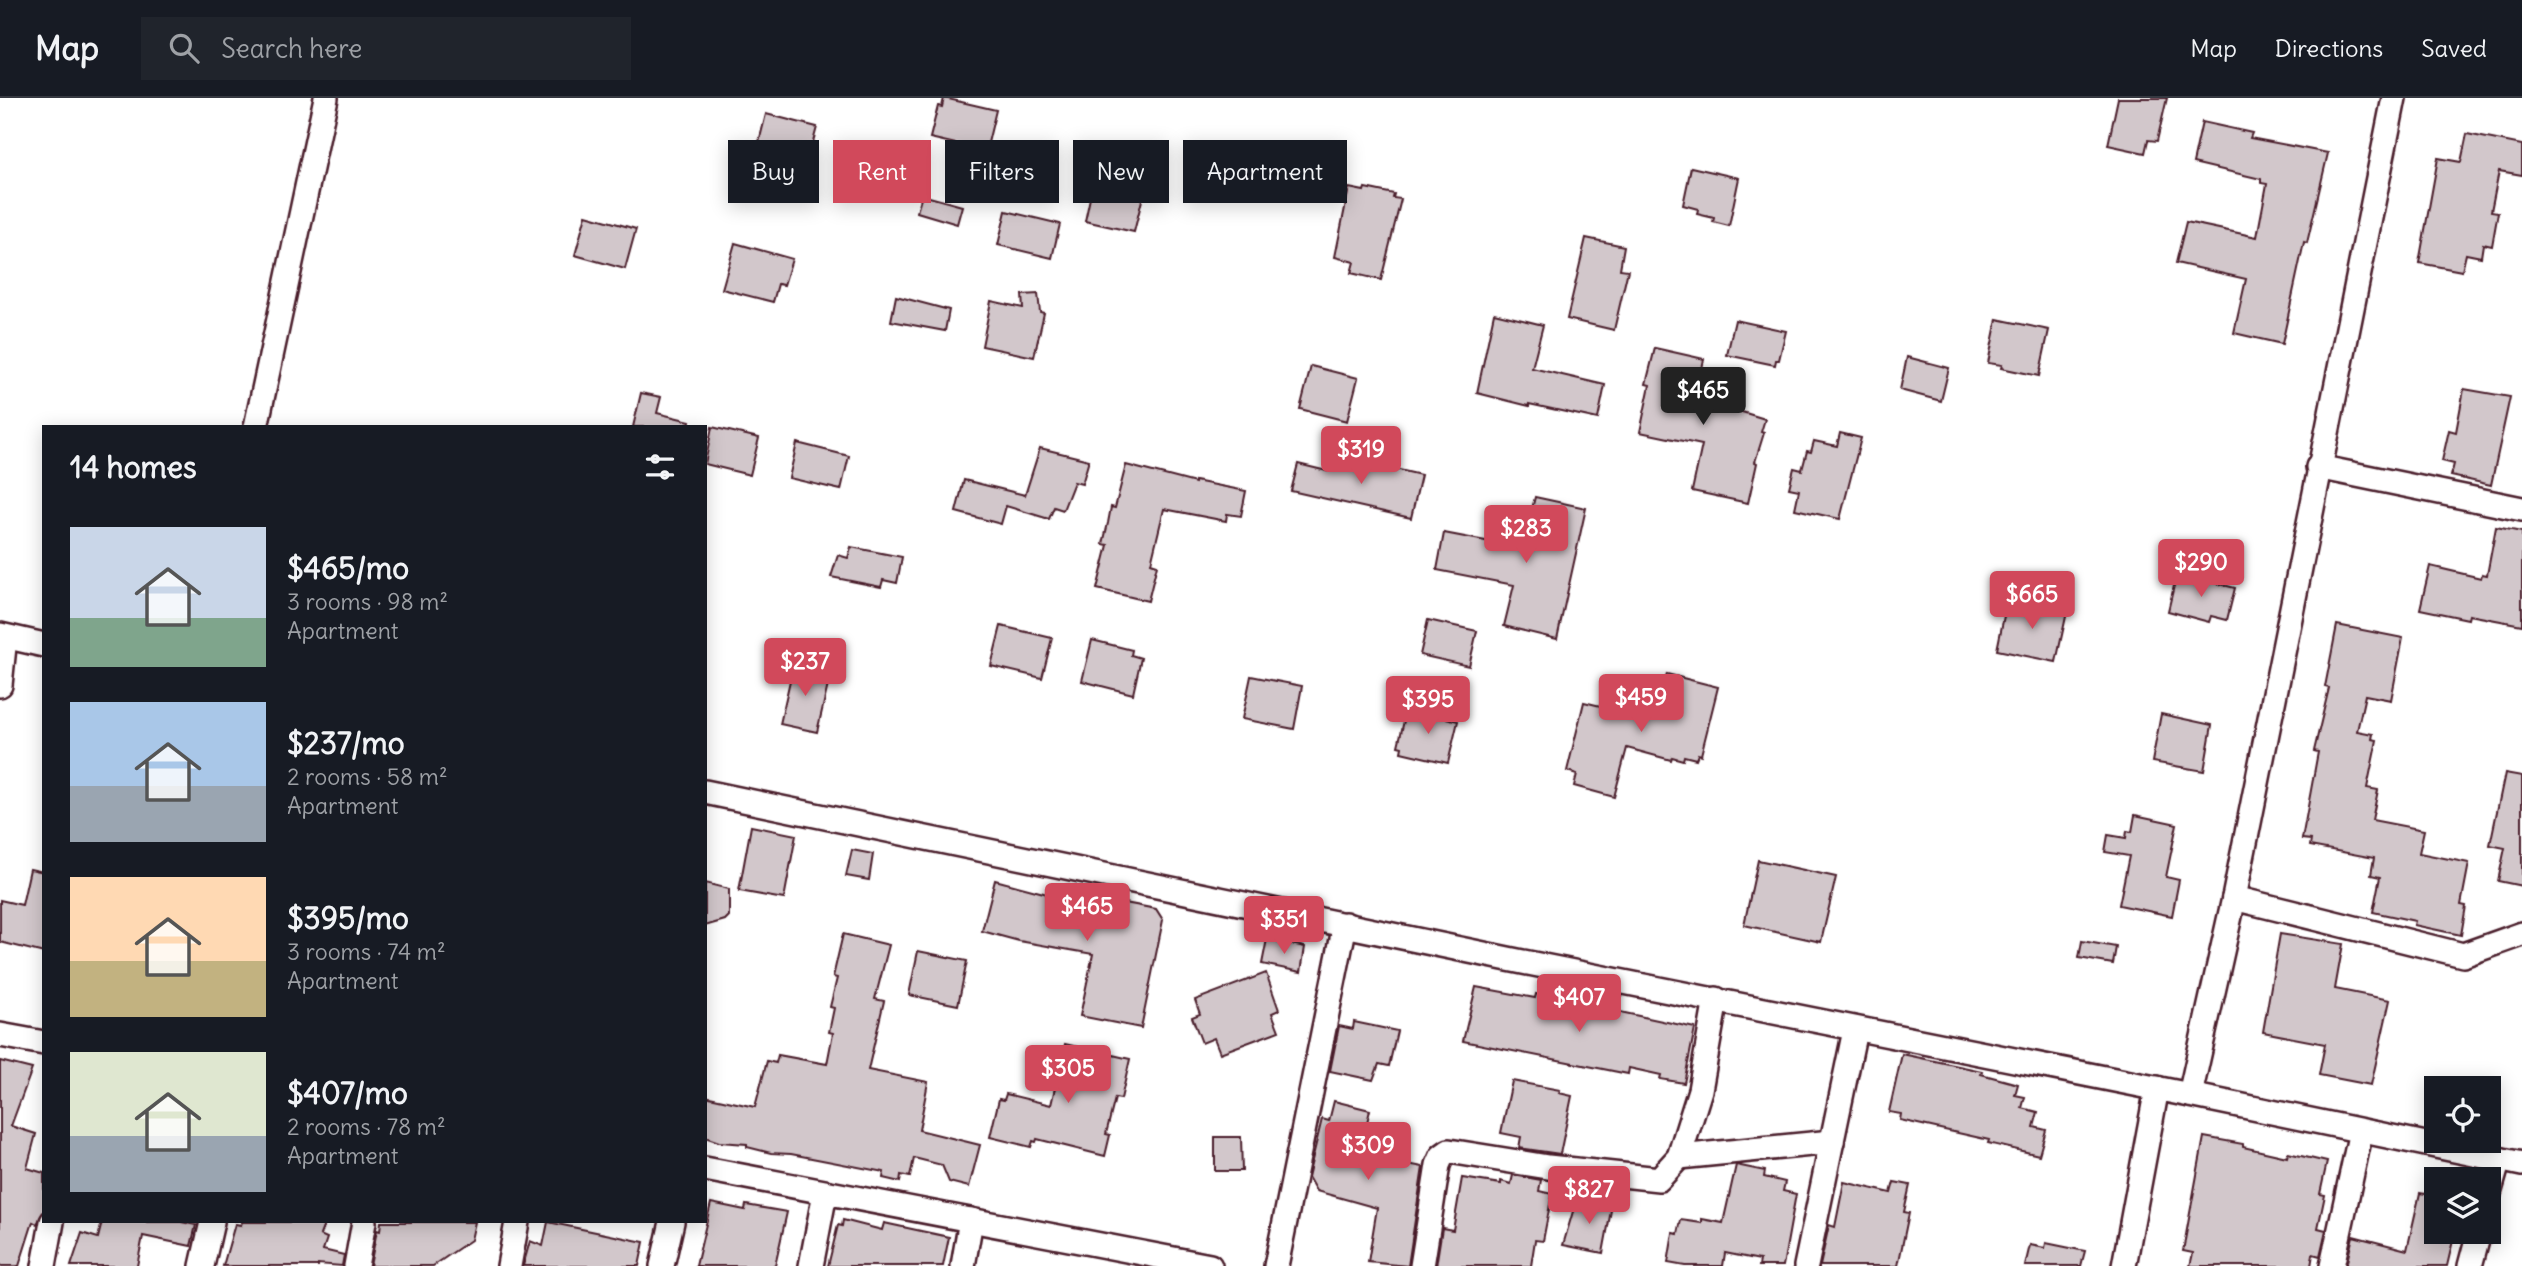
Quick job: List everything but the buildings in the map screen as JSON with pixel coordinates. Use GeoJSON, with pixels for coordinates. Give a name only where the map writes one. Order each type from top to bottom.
{"type":"FeatureCollection","features":[{"type":"Feature","properties":{"kind":"street"},"geometry":{"type":"LineString","coordinates":[[257,425],[326,98]]}},
{"type":"Feature","properties":{"kind":"street"},"geometry":{"type":"LineString","coordinates":[[2190,1095],[2234,898],[2318,467],[2394,98]]}},
{"type":"Feature","properties":{"kind":"street"},"geometry":{"type":"LineString","coordinates":[[2318,467],[2522,509]]}},
{"type":"Feature","properties":{"kind":"street"},"geometry":{"type":"LineString","coordinates":[[0,685],[3,636],[42,645]]}},
{"type":"Feature","properties":{"kind":"street"},"geometry":{"type":"LineString","coordinates":[[707,792],[1508,959],[2157,1088],[2522,1164]]}},
{"type":"Feature","properties":{"kind":"street"},"geometry":{"type":"LineString","coordinates":[[2234,898],[2463,955],[2522,934]]}},
{"type":"Feature","properties":{"kind":"street"},"geometry":{"type":"LineString","coordinates":[[1276,1266],[1345,924]]}},
{"type":"Feature","properties":{"kind":"street"},"geometry":{"type":"LineString","coordinates":[[1422,1266],[1438,1165],[1442,1156],[1449,1151],[1548,1167],[1658,1179],[1679,1157],[1700,1090],[1716,999]]}},
{"type":"Feature","properties":{"kind":"street"},"geometry":{"type":"LineString","coordinates":[[1806,1266],[1855,1030]]}},
{"type":"Feature","properties":{"kind":"street"},"geometry":{"type":"LineString","coordinates":[[0,1035],[42,1043]]}},
{"type":"Feature","properties":{"kind":"street"},"geometry":{"type":"LineString","coordinates":[[2124,1266],[2157,1088]]}},
{"type":"Feature","properties":{"kind":"street"},"geometry":{"type":"LineString","coordinates":[[2332,1266],[2361,1130]]}},
{"type":"Feature","properties":{"kind":"street"},"geometry":{"type":"LineString","coordinates":[[1679,1157],[1832,1142]]}},
{"type":"Feature","properties":{"kind":"street"},"geometry":{"type":"LineString","coordinates":[[2497,1167],[2499,1159]]}},
{"type":"Feature","properties":{"kind":"street"},"geometry":{"type":"LineString","coordinates":[[707,1170],[971,1220],[1119,1258],[1210,1266]]}},
{"type":"Feature","properties":{"kind":"street"},"geometry":{"type":"LineString","coordinates":[[811,1266],[825,1192]]}},
{"type":"Feature","properties":{"kind":"street"},"geometry":{"type":"LineString","coordinates":[[963,1266],[971,1220]]}},
{"type":"Feature","properties":{"kind":"street"},"geometry":{"type":"LineString","coordinates":[[44,1266],[52,1223]]}},
{"type":"Feature","properties":{"kind":"street"},"geometry":{"type":"LineString","coordinates":[[202,1266],[212,1223]]}},
{"type":"Feature","properties":{"kind":"street"},"geometry":{"type":"LineString","coordinates":[[356,1266],[365,1223]]}},
{"type":"Feature","properties":{"kind":"street"},"geometry":{"type":"LineString","coordinates":[[509,1266],[517,1223]]}},
{"type":"Feature","properties":{"kind":"street"},"geometry":{"type":"LineString","coordinates":[[662,1266],[672,1223]]}},
{"type":"Feature","properties":{"kind":"street"},"geometry":{"type":"LineString","coordinates":[[2470,1266],[2476,1244]]}}]}
